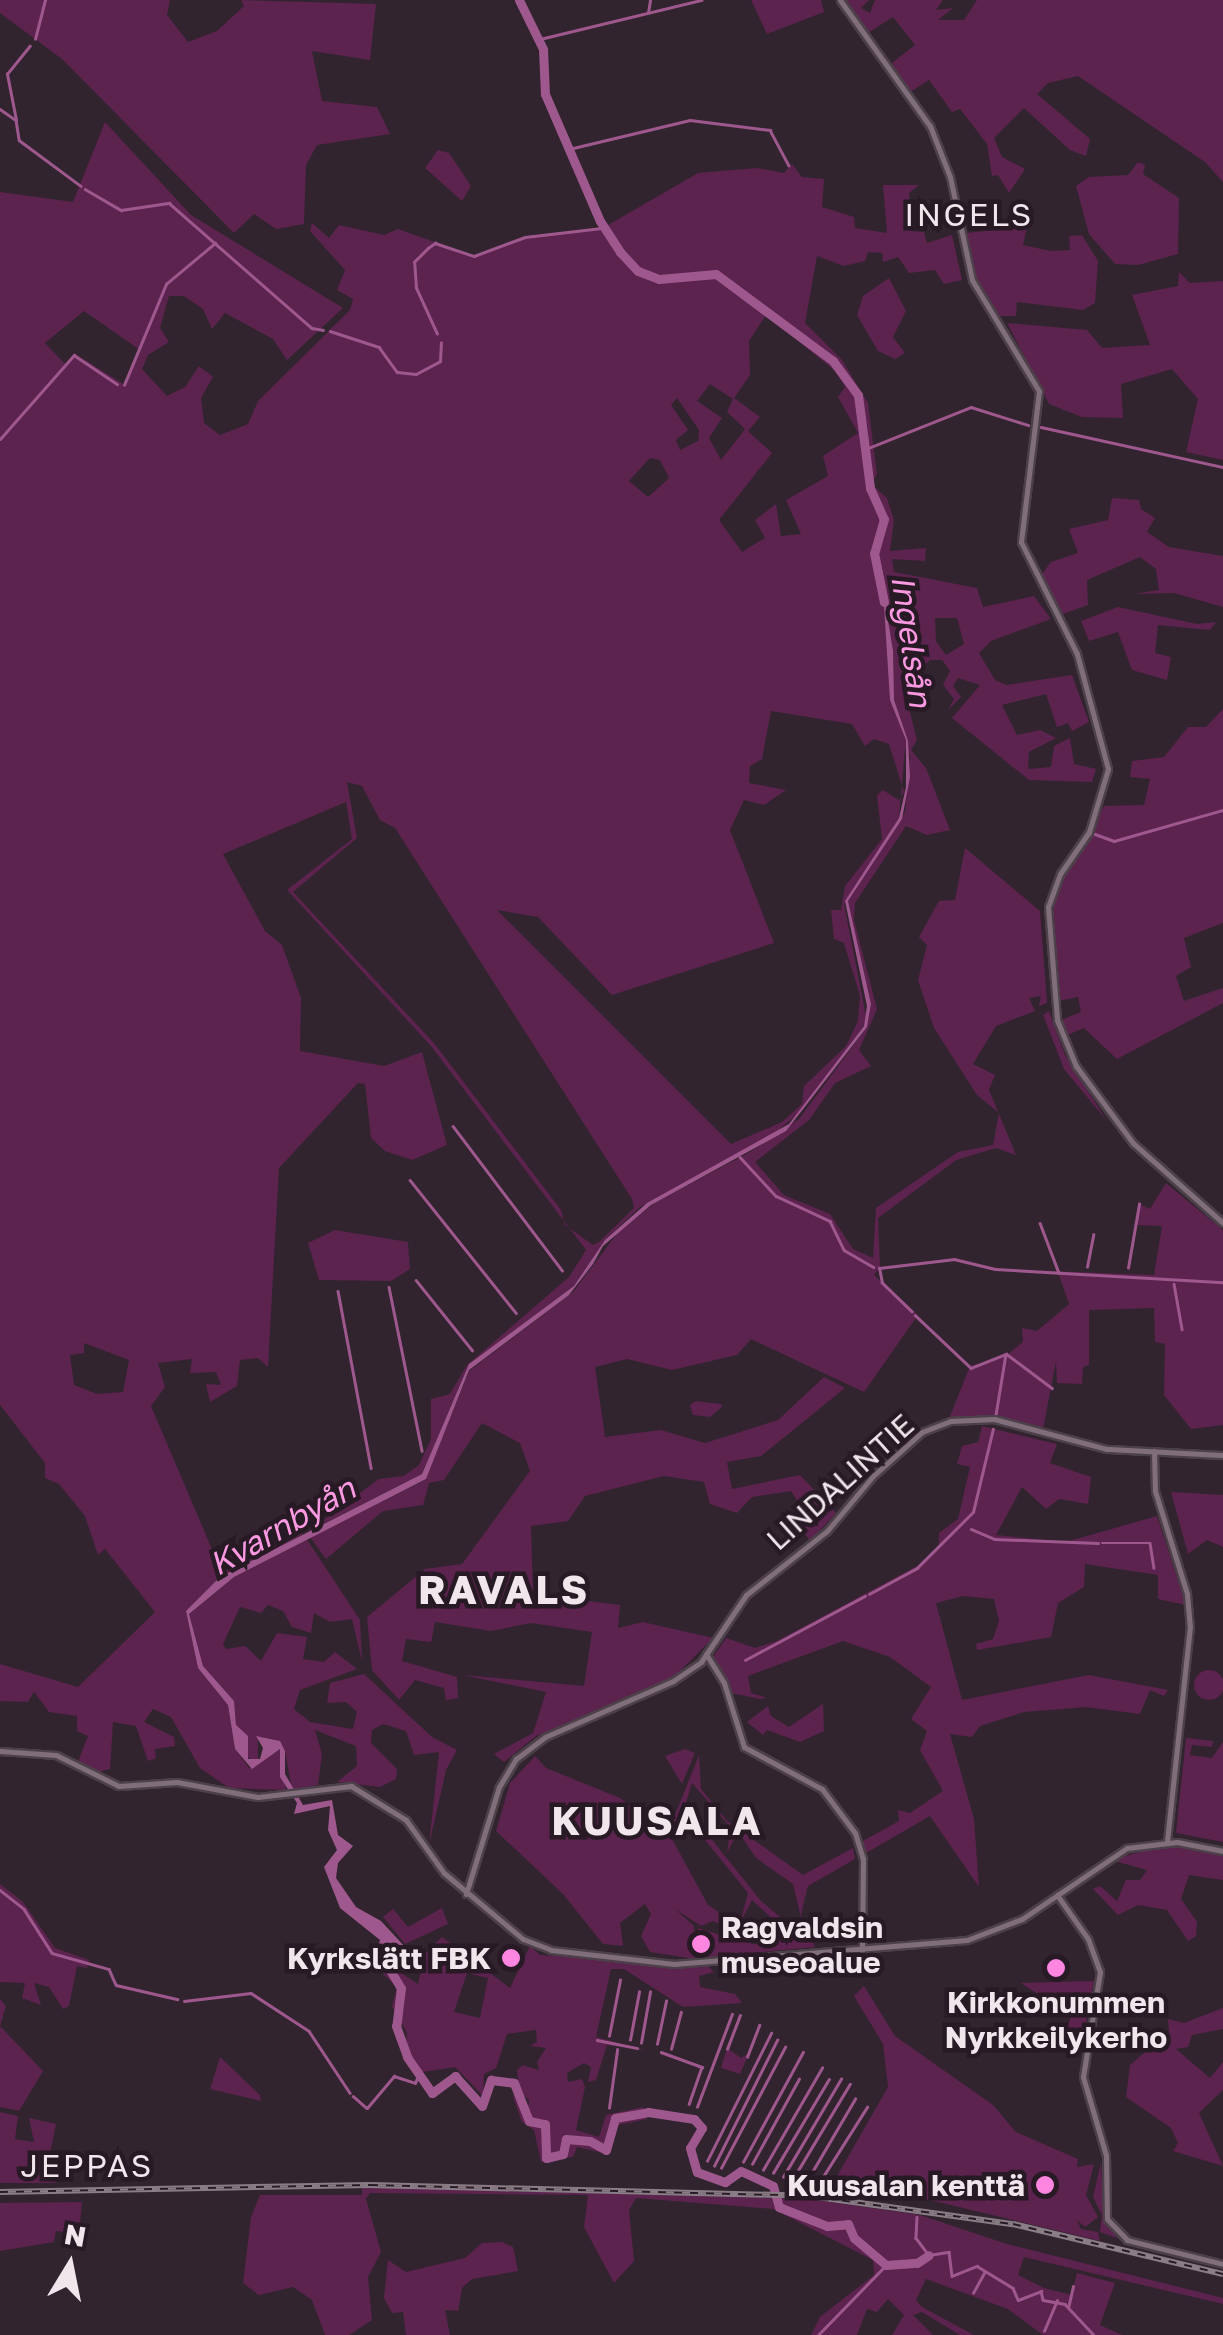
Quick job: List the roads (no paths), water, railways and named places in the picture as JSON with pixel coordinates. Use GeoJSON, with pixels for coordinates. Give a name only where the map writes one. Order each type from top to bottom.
{"type":"FeatureCollection","features":[{"type":"Feature","properties":{"kind":"street"},"geometry":{"type":"LineString","coordinates":[[840,0],[930,126],[950,178],[972,280],[1040,391],[1020,542],[1077,654],[1108,768],[1090,832],[1060,874],[1048,906],[1056,1020],[1076,1066],[1133,1143],[1203,1212],[1223,1223]]}},
{"type":"Feature","properties":{"kind":"street","name":"LINDALINTIE"},"geometry":{"type":"LineString","coordinates":[[466,1894],[499,1787],[516,1759],[545,1738],[673,1682],[695,1665],[746,1595],[826,1532],[888,1459],[929,1429],[994,1419],[1100,1447],[1223,1455]]}},
{"type":"Feature","properties":{"kind":"street"},"geometry":{"type":"LineString","coordinates":[[1154,1452],[1155,1491],[1190,1616],[1168,1842]]}},
{"type":"Feature","properties":{"kind":"street"},"geometry":{"type":"LineString","coordinates":[[705,1656],[724,1684],[744,1747],[822,1789],[856,1833],[863,1859],[862,1953]]}},
{"type":"Feature","properties":{"kind":"street"},"geometry":{"type":"LineString","coordinates":[[0,1751],[56,1755],[114,1785],[177,1782],[258,1796],[339,1784],[366,1793],[406,1820],[466,1894],[514,1934],[551,1950],[683,1964],[765,1953],[862,1953],[980,1937],[1056,1895],[1119,1851],[1168,1842],[1223,1851]]}},
{"type":"Feature","properties":{"kind":"street"},"geometry":{"type":"LineString","coordinates":[[1056,1895],[1088,1938],[1096,1963],[1098,1978],[1083,2077],[1106,2155],[1107,2219],[1126,2240],[1223,2264]]}},
{"type":"Feature","properties":{"kind":"waterway"},"geometry":{"type":"LineString","coordinates":[[35,39],[45,0]]}},
{"type":"Feature","properties":{"kind":"waterway","name":"Ingelsån"},"geometry":{"type":"LineString","coordinates":[[519,0],[543,49],[545,94],[600,221],[620,252],[638,271],[659,279],[716,274],[833,361],[858,395],[870,488],[884,519],[874,553],[884,602]]}},
{"type":"Feature","properties":{"kind":"waterway"},"geometry":{"type":"LineString","coordinates":[[648,13],[650,0]]}},
{"type":"Feature","properties":{"kind":"waterway"},"geometry":{"type":"LineString","coordinates":[[540,39],[701,0]]}},
{"type":"Feature","properties":{"kind":"waterway"},"geometry":{"type":"LineString","coordinates":[[16,120],[7,74],[30,46]]}},
{"type":"Feature","properties":{"kind":"waterway"},"geometry":{"type":"LineString","coordinates":[[0,109],[16,120],[19,140],[81,186]]}},
{"type":"Feature","properties":{"kind":"waterway"},"geometry":{"type":"LineString","coordinates":[[569,149],[690,120],[770,130],[789,165]]}},
{"type":"Feature","properties":{"kind":"waterway"},"geometry":{"type":"LineString","coordinates":[[85,189],[121,210],[169,203],[312,328],[323,330]]}},
{"type":"Feature","properties":{"kind":"waterway"},"geometry":{"type":"LineString","coordinates":[[437,334],[416,288],[414,262],[435,243],[474,256],[525,237],[603,228]]}},
{"type":"Feature","properties":{"kind":"waterway"},"geometry":{"type":"LineString","coordinates":[[124,385],[166,284],[215,243]]}},
{"type":"Feature","properties":{"kind":"waterway"},"geometry":{"type":"LineString","coordinates":[[330,331],[379,347],[397,372],[416,374],[440,361],[441,343]]}},
{"type":"Feature","properties":{"kind":"waterway"},"geometry":{"type":"LineString","coordinates":[[0,439],[74,355],[117,384]]}},
{"type":"Feature","properties":{"kind":"waterway"},"geometry":{"type":"LineString","coordinates":[[866,449],[971,407],[1028,425]]}},
{"type":"Feature","properties":{"kind":"waterway"},"geometry":{"type":"LineString","coordinates":[[1041,427],[1223,467]]}},
{"type":"Feature","properties":{"kind":"waterway"},"geometry":{"type":"LineString","coordinates":[[1095,834],[1114,841],[1223,810]]}},
{"type":"Feature","properties":{"kind":"waterway"},"geometry":{"type":"LineString","coordinates":[[453,1126],[562,1270]]}},
{"type":"Feature","properties":{"kind":"waterway"},"geometry":{"type":"LineString","coordinates":[[740,1157],[776,1196],[830,1221],[844,1250],[874,1267]]}},
{"type":"Feature","properties":{"kind":"waterway"},"geometry":{"type":"LineString","coordinates":[[410,1180],[516,1313]]}},
{"type":"Feature","properties":{"kind":"waterway"},"geometry":{"type":"LineString","coordinates":[[1128,1268],[1139,1204]]}},
{"type":"Feature","properties":{"kind":"waterway"},"geometry":{"type":"LineString","coordinates":[[1040,1223],[1059,1273]]}},
{"type":"Feature","properties":{"kind":"waterway"},"geometry":{"type":"LineString","coordinates":[[1087,1267],[1093,1235]]}},
{"type":"Feature","properties":{"kind":"waterway"},"geometry":{"type":"LineString","coordinates":[[912,1312],[882,1283],[879,1268],[954,1259],[995,1269],[1223,1282]]}},
{"type":"Feature","properties":{"kind":"waterway"},"geometry":{"type":"LineString","coordinates":[[416,1280],[472,1350]]}},
{"type":"Feature","properties":{"kind":"waterway"},"geometry":{"type":"LineString","coordinates":[[1174,1284],[1182,1329]]}},
{"type":"Feature","properties":{"kind":"waterway"},"geometry":{"type":"LineString","coordinates":[[389,1287],[422,1451]]}},
{"type":"Feature","properties":{"kind":"waterway"},"geometry":{"type":"LineString","coordinates":[[338,1291],[371,1468]]}},
{"type":"Feature","properties":{"kind":"waterway"},"geometry":{"type":"LineString","coordinates":[[915,1315],[971,1368],[1006,1354],[996,1415]]}},
{"type":"Feature","properties":{"kind":"waterway"},"geometry":{"type":"LineString","coordinates":[[1008,1355],[1052,1388]]}},
{"type":"Feature","properties":{"kind":"waterway"},"geometry":{"type":"LineString","coordinates":[[869,1594],[917,1568],[973,1512],[993,1429]]}},
{"type":"Feature","properties":{"kind":"waterway"},"geometry":{"type":"LineString","coordinates":[[971,1529],[994,1539],[1098,1543]]}},
{"type":"Feature","properties":{"kind":"waterway"},"geometry":{"type":"LineString","coordinates":[[1102,1543],[1150,1543],[1154,1568]]}},
{"type":"Feature","properties":{"kind":"waterway"},"geometry":{"type":"LineString","coordinates":[[745,1660],[865,1596]]}},
{"type":"Feature","properties":{"kind":"waterway"},"geometry":{"type":"LineString","coordinates":[[0,1890],[24,1909],[52,1953],[109,1969],[116,1985],[177,1999]]}},
{"type":"Feature","properties":{"kind":"waterway","name":"Kvarnbyån"},"geometry":{"type":"LineString","coordinates":[[384,1960],[401,1988],[396,2026],[407,2057],[432,2093],[455,2076],[482,2106],[491,2080],[514,2083],[529,2121],[545,2124],[546,2158],[563,2154],[566,2139],[590,2141],[606,2150],[615,2118],[648,2112],[694,2119],[702,2128],[690,2148],[697,2172],[725,2182],[741,2171],[773,2186],[779,2207],[827,2226],[848,2224],[854,2238],[886,2265],[917,2263],[929,2255]]}},
{"type":"Feature","properties":{"kind":"waterway"},"geometry":{"type":"LineString","coordinates":[[609,2036],[620,1980]]}},
{"type":"Feature","properties":{"kind":"waterway"},"geometry":{"type":"LineString","coordinates":[[630,2040],[639,1992]]}},
{"type":"Feature","properties":{"kind":"waterway"},"geometry":{"type":"LineString","coordinates":[[641,2043],[650,1992]]}},
{"type":"Feature","properties":{"kind":"waterway"},"geometry":{"type":"LineString","coordinates":[[184,2001],[251,1993],[309,2031],[350,2093]]}},
{"type":"Feature","properties":{"kind":"waterway"},"geometry":{"type":"LineString","coordinates":[[657,2044],[666,2001]]}},
{"type":"Feature","properties":{"kind":"waterway"},"geometry":{"type":"LineString","coordinates":[[671,2049],[681,2012]]}},
{"type":"Feature","properties":{"kind":"waterway"},"geometry":{"type":"LineString","coordinates":[[697,2107],[732,2014]]}},
{"type":"Feature","properties":{"kind":"waterway"},"geometry":{"type":"LineString","coordinates":[[727,2049],[740,2015]]}},
{"type":"Feature","properties":{"kind":"waterway"},"geometry":{"type":"LineString","coordinates":[[747,2057],[759,2025]]}},
{"type":"Feature","properties":{"kind":"waterway"},"geometry":{"type":"LineString","coordinates":[[707,2161],[771,2033]]}},
{"type":"Feature","properties":{"kind":"waterway"},"geometry":{"type":"LineString","coordinates":[[597,2040],[637,2048]]}},
{"type":"Feature","properties":{"kind":"waterway"},"geometry":{"type":"LineString","coordinates":[[714,2166],[777,2040]]}},
{"type":"Feature","properties":{"kind":"waterway"},"geometry":{"type":"LineString","coordinates":[[721,2168],[785,2047]]}},
{"type":"Feature","properties":{"kind":"waterway"},"geometry":{"type":"LineString","coordinates":[[609,2108],[617,2050]]}},
{"type":"Feature","properties":{"kind":"waterway"},"geometry":{"type":"LineString","coordinates":[[661,2052],[702,2067],[689,2104]]}},
{"type":"Feature","properties":{"kind":"waterway"},"geometry":{"type":"LineString","coordinates":[[743,2162],[803,2052]]}},
{"type":"Feature","properties":{"kind":"waterway"},"geometry":{"type":"LineString","coordinates":[[763,2170],[822,2068]]}},
{"type":"Feature","properties":{"kind":"waterway"},"geometry":{"type":"LineString","coordinates":[[353,2096],[367,2108],[394,2076],[415,2083],[420,2071]]}},
{"type":"Feature","properties":{"kind":"waterway"},"geometry":{"type":"LineString","coordinates":[[752,2164],[799,2079]]}},
{"type":"Feature","properties":{"kind":"waterway"},"geometry":{"type":"LineString","coordinates":[[773,2173],[829,2079]]}},
{"type":"Feature","properties":{"kind":"waterway"},"geometry":{"type":"LineString","coordinates":[[783,2177],[841,2079]]}},
{"type":"Feature","properties":{"kind":"waterway"},"geometry":{"type":"LineString","coordinates":[[788,2187],[850,2084]]}},
{"type":"Feature","properties":{"kind":"waterway"},"geometry":{"type":"LineString","coordinates":[[808,2179],[855,2099]]}},
{"type":"Feature","properties":{"kind":"waterway"},"geometry":{"type":"LineString","coordinates":[[819,2183],[867,2107]]}},
{"type":"Feature","properties":{"kind":"waterway"},"geometry":{"type":"LineString","coordinates":[[917,2217],[916,2238],[929,2255],[949,2252],[952,2276],[977,2266],[1013,2288],[1018,2300],[1041,2291],[1043,2300],[1065,2304],[1094,2335]]}},
{"type":"Feature","properties":{"kind":"waterway"},"geometry":{"type":"LineString","coordinates":[[818,2335],[886,2265]]}},
{"type":"Feature","properties":{"kind":"waterway"},"geometry":{"type":"LineString","coordinates":[[973,2293],[984,2273]]}},
{"type":"Feature","properties":{"kind":"waterway"},"geometry":{"type":"LineString","coordinates":[[1068,2308],[1073,2287]]}},
{"type":"Feature","properties":{"kind":"waterway"},"geometry":{"type":"LineString","coordinates":[[1044,2331],[1057,2301]]}},
{"type":"Feature","properties":{"kind":"railway"},"geometry":{"type":"LineString","coordinates":[[0,2192],[370,2185],[810,2196],[1013,2224],[1223,2274]]}},
{"type":"Feature","properties":{"kind":"place","name":"Ragvaldsin museoalue"},"geometry":{"type":"Point","coordinates":[701,1944]}},
{"type":"Feature","properties":{"kind":"place","name":"Kyrkslätt FBK"},"geometry":{"type":"Point","coordinates":[511,1958]}},
{"type":"Feature","properties":{"kind":"place","name":"Kirkkonummen Nyrkkeilykerho"},"geometry":{"type":"Point","coordinates":[1056,1968]}},
{"type":"Feature","properties":{"kind":"place","name":"Kuusalan kenttä"},"geometry":{"type":"Point","coordinates":[1045,2185]}},
{"type":"Feature","properties":{"kind":"district","name":"INGELS"},"geometry":{"type":"Point","coordinates":[969,214]}},
{"type":"Feature","properties":{"kind":"district","name":"RAVALS"},"geometry":{"type":"Point","coordinates":[504,1589]}},
{"type":"Feature","properties":{"kind":"district","name":"KUUSALA"},"geometry":{"type":"Point","coordinates":[657,1820]}},
{"type":"Feature","properties":{"kind":"district","name":"JEPPAS"},"geometry":{"type":"Point","coordinates":[87,2165]}}]}
